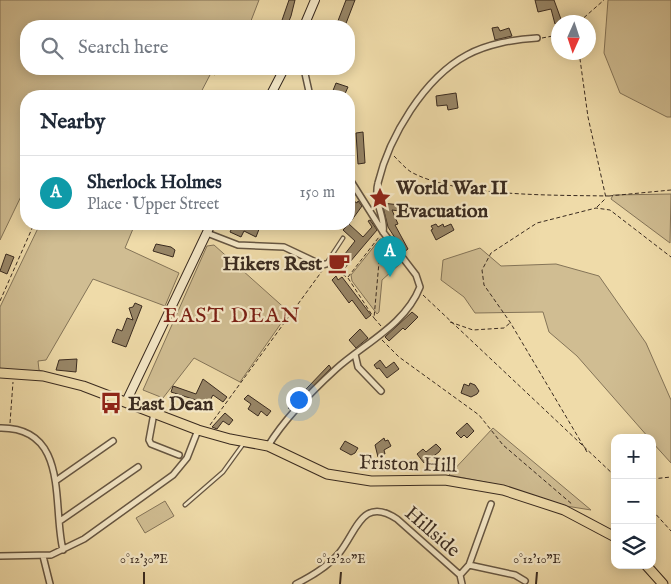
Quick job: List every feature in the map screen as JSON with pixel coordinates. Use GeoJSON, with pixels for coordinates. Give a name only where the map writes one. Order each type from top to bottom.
{"type":"FeatureCollection","features":[{"type":"Feature","properties":{"kind":"main road","name":"Friston Hill"},"geometry":{"type":"LineString","coordinates":[[0,373],[61,379],[202,431],[268,446],[308,467],[347,479],[371,481],[445,480],[482,485],[564,510],[611,534]]}},
{"type":"Feature","properties":{"kind":"main road"},"geometry":{"type":"LineString","coordinates":[[650,569],[663,584]]}},
{"type":"Feature","properties":{"kind":"street"},"geometry":{"type":"LineString","coordinates":[[307,20],[315,0]]}},
{"type":"Feature","properties":{"kind":"street"},"geometry":{"type":"LineString","coordinates":[[382,232],[384,227],[378,210],[376,193],[390,152],[404,121],[422,94],[458,61],[481,49],[537,38]]}},
{"type":"Feature","properties":{"kind":"street"},"geometry":{"type":"LineString","coordinates":[[273,90],[281,75]]}},
{"type":"Feature","properties":{"kind":"street"},"geometry":{"type":"LineString","coordinates":[[305,75],[309,90]]}},
{"type":"Feature","properties":{"kind":"street"},"geometry":{"type":"LineString","coordinates":[[268,446],[280,428],[330,375],[397,320],[418,291],[420,282],[416,275],[382,232],[355,188]]}},
{"type":"Feature","properties":{"kind":"street"},"geometry":{"type":"LineString","coordinates":[[126,402],[208,230]]}},
{"type":"Feature","properties":{"kind":"street"},"geometry":{"type":"LineString","coordinates":[[207,233],[238,245],[284,247],[322,265],[326,264]]}},
{"type":"Feature","properties":{"kind":"street"},"geometry":{"type":"LineString","coordinates":[[355,354],[358,367],[381,391]]}},
{"type":"Feature","properties":{"kind":"street"},"geometry":{"type":"LineString","coordinates":[[154,413],[149,440],[151,444],[179,455]]}},
{"type":"Feature","properties":{"kind":"street"},"geometry":{"type":"LineString","coordinates":[[1,429],[22,430],[40,442],[48,454],[57,480],[64,550]]}},
{"type":"Feature","properties":{"kind":"street"},"geometry":{"type":"LineString","coordinates":[[0,556],[43,556],[64,550],[84,540],[173,475],[187,458],[202,431]]}},
{"type":"Feature","properties":{"kind":"street"},"geometry":{"type":"LineString","coordinates":[[57,480],[113,441]]}},
{"type":"Feature","properties":{"kind":"street"},"geometry":{"type":"LineString","coordinates":[[60,521],[138,467]]}},
{"type":"Feature","properties":{"kind":"street"},"geometry":{"type":"LineString","coordinates":[[462,584],[460,575],[469,565],[491,504]]}},
{"type":"Feature","properties":{"kind":"street","name":"Hillside"},"geometry":{"type":"LineString","coordinates":[[296,584],[329,563],[340,552],[362,518],[375,511],[389,513],[397,519],[460,575]]}},
{"type":"Feature","properties":{"kind":"street"},"geometry":{"type":"LineString","coordinates":[[43,556],[50,584]]}},
{"type":"Feature","properties":{"kind":"street"},"geometry":{"type":"LineString","coordinates":[[469,565],[515,575],[525,581]]}},
{"type":"Feature","properties":{"kind":"lane"},"geometry":{"type":"LineString","coordinates":[[326,264],[344,238]]}},
{"type":"Feature","properties":{"kind":"lane"},"geometry":{"type":"LineString","coordinates":[[185,505],[223,472],[245,442]]}},
{"type":"Feature","properties":{"kind":"path"},"geometry":{"type":"LineString","coordinates":[[587,15],[604,0]]}},
{"type":"Feature","properties":{"kind":"path"},"geometry":{"type":"LineString","coordinates":[[537,38],[551,36]]}},
{"type":"Feature","properties":{"kind":"path"},"geometry":{"type":"LineString","coordinates":[[580,60],[588,117],[606,197]]}},
{"type":"Feature","properties":{"kind":"path"},"geometry":{"type":"LineString","coordinates":[[390,152],[410,171],[442,183],[492,191],[606,197],[671,190]]}},
{"type":"Feature","properties":{"kind":"path"},"geometry":{"type":"LineString","coordinates":[[596,208],[606,197]]}},
{"type":"Feature","properties":{"kind":"path"},"geometry":{"type":"LineString","coordinates":[[588,452],[510,322],[484,285],[482,270],[491,253],[537,224],[596,208],[610,210],[671,257]]}},
{"type":"Feature","properties":{"kind":"path"},"geometry":{"type":"LineString","coordinates":[[0,301],[31,230]]}},
{"type":"Feature","properties":{"kind":"path"},"geometry":{"type":"LineString","coordinates":[[348,278],[382,232]]}},
{"type":"Feature","properties":{"kind":"path"},"geometry":{"type":"LineString","coordinates":[[374,318],[382,232]]}},
{"type":"Feature","properties":{"kind":"path"},"geometry":{"type":"LineString","coordinates":[[202,431],[326,264],[348,278],[384,331]]}},
{"type":"Feature","properties":{"kind":"path"},"geometry":{"type":"LineString","coordinates":[[418,291],[611,472]]}},
{"type":"Feature","properties":{"kind":"path"},"geometry":{"type":"LineString","coordinates":[[449,322],[472,330],[504,328],[510,322]]}},
{"type":"Feature","properties":{"kind":"path"},"geometry":{"type":"LineString","coordinates":[[378,336],[399,357],[479,415],[503,445],[574,507]]}},
{"type":"Feature","properties":{"kind":"path"},"geometry":{"type":"LineString","coordinates":[[9,428],[14,374]]}},
{"type":"Feature","properties":{"kind":"path"},"geometry":{"type":"LineString","coordinates":[[656,479],[671,477]]}},
{"type":"Feature","properties":{"kind":"path"},"geometry":{"type":"LineString","coordinates":[[656,514],[671,531]]}},
{"type":"Feature","properties":{"kind":"shaded area"},"geometry":{"type":"Polygon","coordinates":[[[0,0],[259,0],[251,20],[20,20],[20,75],[210,75],[202,90],[20,90],[20,198],[0,240],[0,0]]]}},
{"type":"Feature","properties":{"kind":"shaded area"},"geometry":{"type":"Polygon","coordinates":[[[608,0],[671,0],[671,117],[667,117],[620,93],[604,53],[608,0]]]}},
{"type":"Feature","properties":{"kind":"shaded area"},"geometry":{"type":"Polygon","coordinates":[[[671,194],[670,243],[611,199],[613,195],[671,194]]]}},
{"type":"Feature","properties":{"kind":"shaded area"},"geometry":{"type":"Polygon","coordinates":[[[37,230],[132,230],[125,248],[179,273],[165,306],[93,279],[46,360],[38,361],[39,370],[45,372],[0,371],[0,307],[37,230]]]}},
{"type":"Feature","properties":{"kind":"shaded area"},"geometry":{"type":"Polygon","coordinates":[[[380,239],[384,239],[402,262],[382,280],[379,312],[377,314],[352,281],[351,275],[380,239]]]}},
{"type":"Feature","properties":{"kind":"shaded area"},"geometry":{"type":"Polygon","coordinates":[[[214,245],[289,312],[240,382],[194,358],[163,398],[143,390],[207,246],[214,245]]]}},
{"type":"Feature","properties":{"kind":"shaded area"},"geometry":{"type":"Polygon","coordinates":[[[480,248],[501,266],[556,264],[599,276],[646,343],[671,400],[671,463],[656,446],[656,434],[645,434],[577,356],[549,332],[543,312],[475,313],[464,297],[441,280],[443,260],[480,248]]]}},
{"type":"Feature","properties":{"kind":"shaded area"},"geometry":{"type":"Polygon","coordinates":[[[493,428],[591,510],[566,506],[505,486],[449,475],[493,428]]]}},
{"type":"Feature","properties":{"kind":"shaded area"},"geometry":{"type":"Polygon","coordinates":[[[165,501],[174,516],[145,533],[136,518],[165,501]]]}},
{"type":"Feature","properties":{"kind":"building"},"geometry":{"type":"Polygon","coordinates":[[[289,0],[295,0],[289,20],[282,20],[289,0]]]}},
{"type":"Feature","properties":{"kind":"building"},"geometry":{"type":"Polygon","coordinates":[[[346,0],[355,0],[347,20],[338,20],[346,0]]]}},
{"type":"Feature","properties":{"kind":"building"},"geometry":{"type":"Polygon","coordinates":[[[535,0],[554,0],[559,15],[553,15],[551,9],[538,12],[535,0]]]}},
{"type":"Feature","properties":{"kind":"building"},"geometry":{"type":"Polygon","coordinates":[[[498,27],[500,31],[509,28],[512,36],[495,40],[492,28],[498,27]]]}},
{"type":"Feature","properties":{"kind":"building"},"geometry":{"type":"Polygon","coordinates":[[[336,83],[348,87],[347,90],[333,90],[336,83]]]}},
{"type":"Feature","properties":{"kind":"building"},"geometry":{"type":"Polygon","coordinates":[[[456,93],[458,108],[448,110],[447,105],[437,106],[436,96],[456,93]]]}},
{"type":"Feature","properties":{"kind":"building"},"geometry":{"type":"Polygon","coordinates":[[[363,132],[365,163],[358,164],[356,133],[363,132]]]}},
{"type":"Feature","properties":{"kind":"building"},"geometry":{"type":"Polygon","coordinates":[[[358,201],[362,206],[355,216],[355,202],[357,203],[358,201]]]}},
{"type":"Feature","properties":{"kind":"building"},"geometry":{"type":"Polygon","coordinates":[[[382,203],[400,205],[399,211],[392,210],[398,224],[395,225],[408,249],[404,252],[388,227],[382,203]]]}},
{"type":"Feature","properties":{"kind":"building"},"geometry":{"type":"Polygon","coordinates":[[[370,220],[377,230],[344,269],[332,261],[336,255],[341,259],[355,241],[343,230],[355,230],[363,237],[372,227],[368,221],[370,220]]]}},
{"type":"Feature","properties":{"kind":"building"},"geometry":{"type":"Polygon","coordinates":[[[436,224],[438,227],[443,224],[444,227],[451,224],[454,230],[436,240],[431,226],[436,224]]]}},
{"type":"Feature","properties":{"kind":"building"},"geometry":{"type":"Polygon","coordinates":[[[231,230],[259,230],[256,237],[244,231],[241,237],[230,232],[231,230]]]}},
{"type":"Feature","properties":{"kind":"building"},"geometry":{"type":"Polygon","coordinates":[[[156,244],[171,247],[175,250],[173,257],[153,251],[156,244]]]}},
{"type":"Feature","properties":{"kind":"building"},"geometry":{"type":"Polygon","coordinates":[[[6,254],[14,257],[7,274],[0,271],[6,254]]]}},
{"type":"Feature","properties":{"kind":"building"},"geometry":{"type":"Polygon","coordinates":[[[336,276],[338,280],[342,277],[371,315],[366,319],[352,300],[349,303],[332,280],[336,276]]]}},
{"type":"Feature","properties":{"kind":"building"},"geometry":{"type":"Polygon","coordinates":[[[135,303],[142,306],[126,347],[112,342],[117,329],[122,331],[127,318],[133,320],[129,308],[133,307],[135,303]]]}},
{"type":"Feature","properties":{"kind":"building"},"geometry":{"type":"Polygon","coordinates":[[[412,312],[418,317],[405,330],[403,328],[389,341],[385,337],[412,312]]]}},
{"type":"Feature","properties":{"kind":"building"},"geometry":{"type":"Polygon","coordinates":[[[360,329],[368,338],[356,348],[349,340],[360,329]]]}},
{"type":"Feature","properties":{"kind":"building"},"geometry":{"type":"Polygon","coordinates":[[[77,359],[76,372],[56,370],[59,360],[77,359]]]}},
{"type":"Feature","properties":{"kind":"building"},"geometry":{"type":"Polygon","coordinates":[[[380,360],[386,368],[394,362],[399,369],[387,378],[374,365],[380,360]]]}},
{"type":"Feature","properties":{"kind":"building"},"geometry":{"type":"Polygon","coordinates":[[[329,365],[331,368],[290,409],[288,408],[329,365]]]}},
{"type":"Feature","properties":{"kind":"building"},"geometry":{"type":"Polygon","coordinates":[[[203,379],[227,397],[223,402],[213,395],[205,409],[198,404],[199,401],[171,392],[173,386],[196,394],[203,379]]]}},
{"type":"Feature","properties":{"kind":"building"},"geometry":{"type":"Polygon","coordinates":[[[470,383],[475,385],[479,391],[471,397],[461,393],[464,384],[469,386],[470,383]]]}},
{"type":"Feature","properties":{"kind":"building"},"geometry":{"type":"Polygon","coordinates":[[[248,395],[271,411],[267,416],[261,411],[258,416],[248,409],[251,404],[244,399],[248,395]]]}},
{"type":"Feature","properties":{"kind":"building"},"geometry":{"type":"Polygon","coordinates":[[[225,413],[233,420],[229,425],[223,421],[217,429],[212,427],[225,413]]]}},
{"type":"Feature","properties":{"kind":"building"},"geometry":{"type":"Polygon","coordinates":[[[467,423],[474,431],[467,438],[464,435],[461,438],[456,433],[467,423]]]}},
{"type":"Feature","properties":{"kind":"building"},"geometry":{"type":"Polygon","coordinates":[[[384,438],[385,441],[388,440],[391,446],[384,450],[385,454],[378,457],[375,445],[384,438]]]}},
{"type":"Feature","properties":{"kind":"building"},"geometry":{"type":"Polygon","coordinates":[[[345,441],[358,448],[355,453],[351,455],[340,449],[345,441]]]}},
{"type":"Feature","properties":{"kind":"building"},"geometry":{"type":"Polygon","coordinates":[[[436,444],[441,449],[424,463],[417,454],[423,449],[426,452],[436,444]]]}},
{"type":"Feature","properties":{"kind":"place","name":"World War II Evacuation"},"geometry":{"type":"Point","coordinates":[380,198]}},
{"type":"Feature","properties":{"kind":"place","name":"Hikers Rest"},"geometry":{"type":"Point","coordinates":[339,263]}},
{"type":"Feature","properties":{"kind":"place","name":"Sherlock Holmes"},"geometry":{"type":"Point","coordinates":[390,277]}},
{"type":"Feature","properties":{"kind":"place","name":"East Dean"},"geometry":{"type":"Point","coordinates":[111,403]}},
{"type":"Feature","properties":{"kind":"district","name":"EAST DEAN"},"geometry":{"type":"Point","coordinates":[232,314]}}]}
